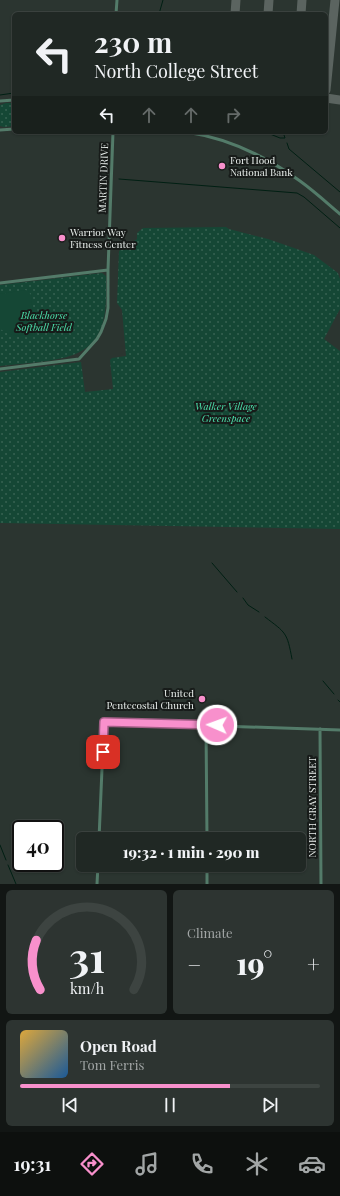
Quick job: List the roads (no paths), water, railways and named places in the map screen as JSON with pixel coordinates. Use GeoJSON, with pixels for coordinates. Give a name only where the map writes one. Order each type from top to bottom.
{"type":"FeatureCollection","features":[{"type":"Feature","properties":{"kind":"street"},"geometry":{"type":"LineString","coordinates":[[116,12],[117,0]]}},
{"type":"Feature","properties":{"kind":"street"},"geometry":{"type":"LineString","coordinates":[[0,101],[12,100]]}},
{"type":"Feature","properties":{"kind":"street"},"geometry":{"type":"LineString","coordinates":[[0,130],[12,129]]}},
{"type":"Feature","properties":{"kind":"street","name":"MARTIN DRIVE"},"geometry":{"type":"LineString","coordinates":[[0,369],[79,359],[97,339],[104,327],[108,308],[113,134]]}},
{"type":"Feature","properties":{"kind":"street"},"geometry":{"type":"LineString","coordinates":[[195,134],[221,140],[262,158],[299,180],[340,214]]}},
{"type":"Feature","properties":{"kind":"street"},"geometry":{"type":"LineString","coordinates":[[0,283],[108,270]]}},
{"type":"Feature","properties":{"kind":"street"},"geometry":{"type":"LineString","coordinates":[[99,832],[104,722],[340,730]]}},
{"type":"Feature","properties":{"kind":"street"},"geometry":{"type":"LineString","coordinates":[[206,725],[207,832]]}},
{"type":"Feature","properties":{"kind":"street","name":"NORTH GRAY STREET"},"geometry":{"type":"LineString","coordinates":[[320,729],[320,884]]}},
{"type":"Feature","properties":{"kind":"street"},"geometry":{"type":"LineString","coordinates":[[96,884],[97,872]]}},
{"type":"Feature","properties":{"kind":"street"},"geometry":{"type":"LineString","coordinates":[[207,872],[207,884]]}},
{"type":"Feature","properties":{"kind":"waterway"},"geometry":{"type":"LineString","coordinates":[[160,12],[163,0]]}},
{"type":"Feature","properties":{"kind":"waterway"},"geometry":{"type":"LineString","coordinates":[[0,95],[12,93]]}},
{"type":"Feature","properties":{"kind":"waterway"},"geometry":{"type":"LineString","coordinates":[[270,134],[280,138],[285,138],[284,134]]}},
{"type":"Feature","properties":{"kind":"waterway"},"geometry":{"type":"LineString","coordinates":[[287,143],[289,149],[340,192]]}},
{"type":"Feature","properties":{"kind":"waterway"},"geometry":{"type":"LineString","coordinates":[[119,179],[297,193],[304,197],[340,228]]}},
{"type":"Feature","properties":{"kind":"waterway"},"geometry":{"type":"LineString","coordinates":[[212,563],[237,592]]}},
{"type":"Feature","properties":{"kind":"waterway"},"geometry":{"type":"LineString","coordinates":[[243,598],[248,605],[259,612]]}},
{"type":"Feature","properties":{"kind":"waterway"},"geometry":{"type":"LineString","coordinates":[[265,617],[281,630],[287,638],[292,659]]}},
{"type":"Feature","properties":{"kind":"waterway"},"geometry":{"type":"LineString","coordinates":[[323,681],[334,694]]}},
{"type":"Feature","properties":{"kind":"waterway"},"geometry":{"type":"LineString","coordinates":[[0,845],[6,860]]}},
{"type":"Feature","properties":{"kind":"waterway"},"geometry":{"type":"LineString","coordinates":[[8,865],[16,884]]}},
{"type":"Feature","properties":{"kind":"place","name":"Fort Hood National Bank"},"geometry":{"type":"Point","coordinates":[222,166]}},
{"type":"Feature","properties":{"kind":"place","name":"Warrior Way Fitness Center"},"geometry":{"type":"Point","coordinates":[62,238]}},
{"type":"Feature","properties":{"kind":"place","name":"United Pentecostal Church"},"geometry":{"type":"Point","coordinates":[202,699]}},
{"type":"Feature","properties":{"kind":"park label","name":"Blackhorse Softball Field"},"geometry":{"type":"Point","coordinates":[44,320]}},
{"type":"Feature","properties":{"kind":"park label","name":"Walker Village Greenspace"},"geometry":{"type":"Point","coordinates":[226,412]}}]}
